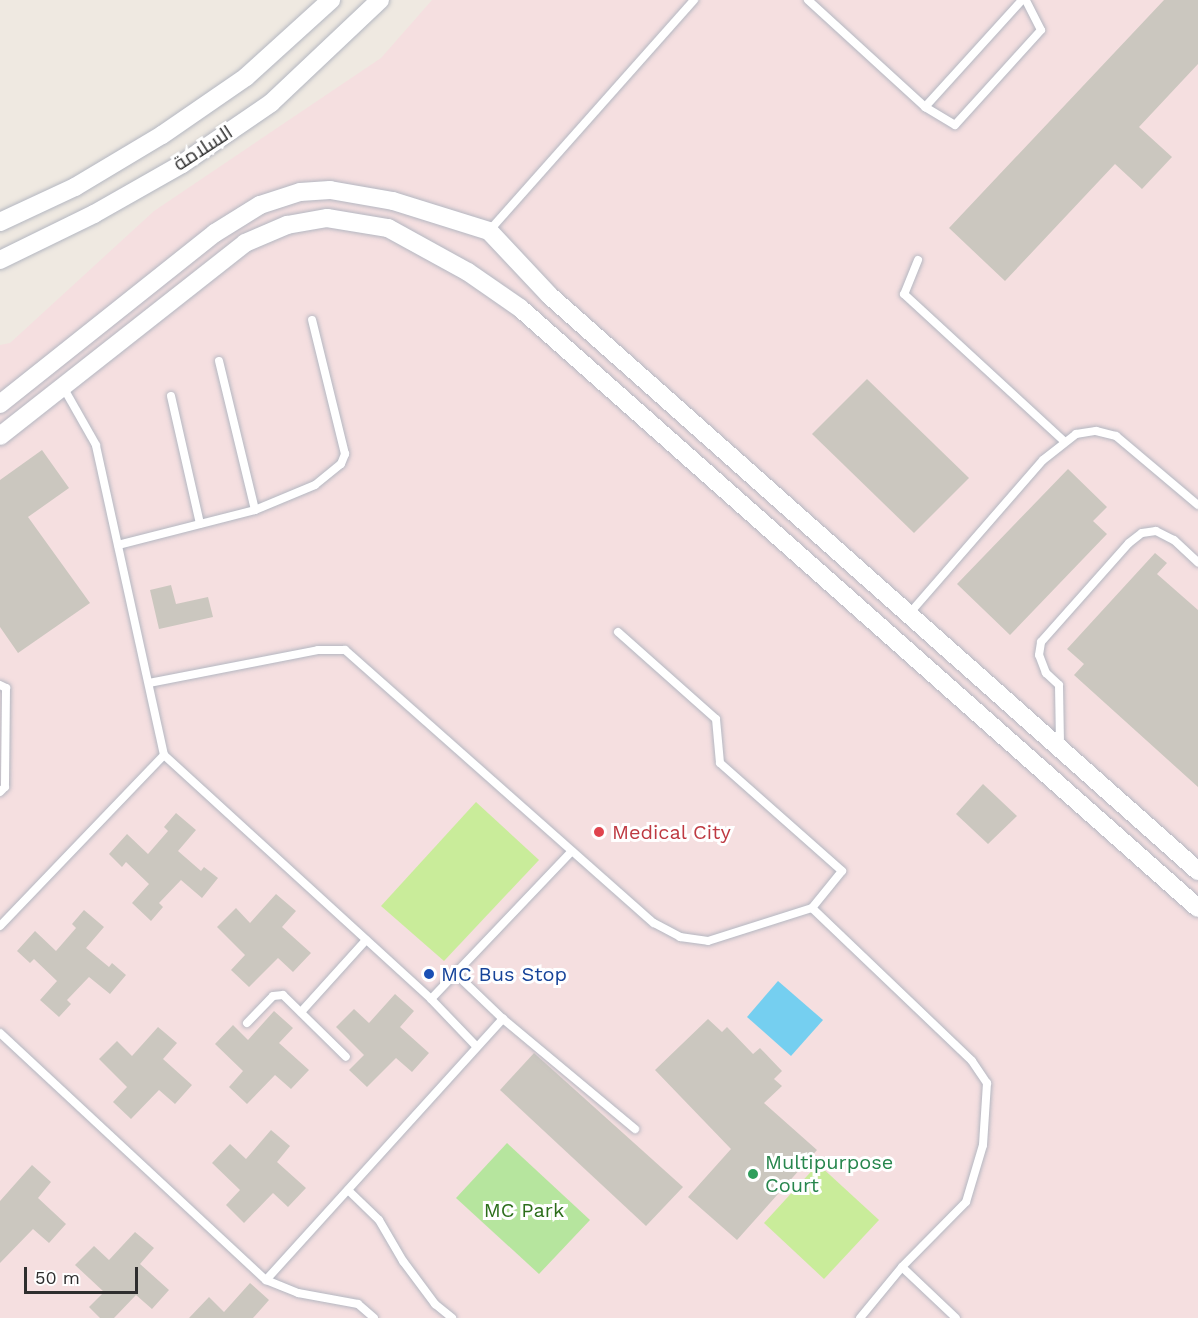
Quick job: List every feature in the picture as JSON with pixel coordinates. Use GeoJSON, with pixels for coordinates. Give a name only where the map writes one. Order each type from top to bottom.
{"type":"FeatureCollection","features":[{"type":"Feature","properties":{"kind":"street","name":"السلامة"},"geometry":{"type":"LineString","coordinates":[[0,222],[75,187],[162,135],[246,76],[331,0]]}},
{"type":"Feature","properties":{"kind":"street","name":"السلامة"},"geometry":{"type":"LineString","coordinates":[[0,260],[94,214],[182,164],[271,103],[380,0]]}},
{"type":"Feature","properties":{"kind":"street"},"geometry":{"type":"LineString","coordinates":[[0,404],[216,233],[260,205],[300,192],[330,190],[393,201],[489,231],[549,296],[1198,871]]}},
{"type":"Feature","properties":{"kind":"street"},"geometry":{"type":"LineString","coordinates":[[388,228],[393,201]]}},
{"type":"Feature","properties":{"kind":"street"},"geometry":{"type":"LineString","coordinates":[[0,436],[245,243],[287,225],[327,218],[388,228],[468,272],[520,308],[1198,908]]}},
{"type":"Feature","properties":{"kind":"lane"},"geometry":{"type":"LineString","coordinates":[[489,231],[694,0]]}},
{"type":"Feature","properties":{"kind":"lane"},"geometry":{"type":"LineString","coordinates":[[808,0],[925,107],[955,125],[1041,30],[1024,0],[925,107]]}},
{"type":"Feature","properties":{"kind":"lane"},"geometry":{"type":"LineString","coordinates":[[918,260],[904,294],[1064,441]]}},
{"type":"Feature","properties":{"kind":"lane"},"geometry":{"type":"LineString","coordinates":[[118,545],[255,510],[315,485],[344,459],[312,320]]}},
{"type":"Feature","properties":{"kind":"lane"},"geometry":{"type":"LineString","coordinates":[[219,361],[255,510]]}},
{"type":"Feature","properties":{"kind":"lane"},"geometry":{"type":"LineString","coordinates":[[63,386],[96,445],[165,755],[430,999],[477,1047]]}},
{"type":"Feature","properties":{"kind":"lane"},"geometry":{"type":"LineString","coordinates":[[171,396],[200,524]]}},
{"type":"Feature","properties":{"kind":"lane"},"geometry":{"type":"LineString","coordinates":[[909,615],[1064,441],[1076,434],[1096,431],[1116,436],[1198,506]]}},
{"type":"Feature","properties":{"kind":"lane"},"geometry":{"type":"LineString","coordinates":[[1061,750],[1057,730],[1062,698],[1059,685],[1046,674],[1039,656],[1041,642],[1128,543],[1142,533],[1156,531],[1174,540],[1198,562]]}},
{"type":"Feature","properties":{"kind":"lane"},"geometry":{"type":"LineString","coordinates":[[149,683],[318,651],[345,650],[570,853],[654,923],[680,937],[708,941],[812,908],[842,871],[720,763],[716,719],[618,632]]}},
{"type":"Feature","properties":{"kind":"lane"},"geometry":{"type":"LineString","coordinates":[[0,685],[6,688],[3,721],[5,787],[0,792]]}},
{"type":"Feature","properties":{"kind":"lane"},"geometry":{"type":"LineString","coordinates":[[0,926],[165,755]]}},
{"type":"Feature","properties":{"kind":"lane"},"geometry":{"type":"LineString","coordinates":[[430,999],[570,853]]}},
{"type":"Feature","properties":{"kind":"lane"},"geometry":{"type":"LineString","coordinates":[[812,908],[972,1060],[987,1083],[983,1145],[966,1202],[902,1267],[860,1318]]}},
{"type":"Feature","properties":{"kind":"lane"},"geometry":{"type":"LineString","coordinates":[[301,1012],[366,940]]}},
{"type":"Feature","properties":{"kind":"lane"},"geometry":{"type":"LineString","coordinates":[[455,973],[502,1019],[634,1129]]}},
{"type":"Feature","properties":{"kind":"lane"},"geometry":{"type":"LineString","coordinates":[[247,1023],[278,994],[301,1012],[346,1057]]}},
{"type":"Feature","properties":{"kind":"lane"},"geometry":{"type":"LineString","coordinates":[[266,1280],[502,1019]]}},
{"type":"Feature","properties":{"kind":"lane"},"geometry":{"type":"LineString","coordinates":[[0,1033],[266,1280],[298,1293],[358,1304],[374,1318]]}},
{"type":"Feature","properties":{"kind":"lane"},"geometry":{"type":"LineString","coordinates":[[348,1190],[379,1220],[403,1262],[435,1304],[452,1318]]}},
{"type":"Feature","properties":{"kind":"lane"},"geometry":{"type":"LineString","coordinates":[[902,1267],[956,1318]]}},
{"type":"Feature","properties":{"kind":"shaded area","name":"Medical City"},"geometry":{"type":"Polygon","coordinates":[[[432,0],[1198,0],[1198,1318],[0,1318],[0,345],[10,343],[154,211],[381,58],[432,0]]]}},
{"type":"Feature","properties":{"kind":"green space"},"geometry":{"type":"Polygon","coordinates":[[[476,802],[539,860],[444,961],[381,906],[476,802]]]}},
{"type":"Feature","properties":{"kind":"green space","name":"MC Park"},"geometry":{"type":"Polygon","coordinates":[[[507,1143],[590,1220],[539,1274],[456,1198],[507,1143]]]}},
{"type":"Feature","properties":{"kind":"green space"},"geometry":{"type":"Polygon","coordinates":[[[818,1164],[879,1220],[824,1279],[764,1223],[818,1164]]]}},
{"type":"Feature","properties":{"kind":"water"},"geometry":{"type":"Polygon","coordinates":[[[778,981],[823,1020],[791,1056],[747,1017],[778,981]]]}},
{"type":"Feature","properties":{"kind":"building"},"geometry":{"type":"Polygon","coordinates":[[[1164,0],[1198,0],[1198,64],[1139,127],[1172,157],[1142,189],[1115,164],[1005,281],[949,228],[1164,0]]]}},
{"type":"Feature","properties":{"kind":"building"},"geometry":{"type":"Polygon","coordinates":[[[867,379],[969,478],[914,533],[812,434],[867,379]]]}},
{"type":"Feature","properties":{"kind":"building"},"geometry":{"type":"Polygon","coordinates":[[[42,450],[69,488],[28,517],[90,603],[18,653],[0,627],[0,480],[42,450]]]}},
{"type":"Feature","properties":{"kind":"building"},"geometry":{"type":"Polygon","coordinates":[[[1068,469],[1107,507],[1093,521],[1107,534],[1010,635],[957,584],[1068,469]]]}},
{"type":"Feature","properties":{"kind":"building"},"geometry":{"type":"Polygon","coordinates":[[[1155,553],[1167,563],[1157,574],[1198,610],[1198,787],[1074,675],[1084,664],[1067,649],[1155,553]]]}},
{"type":"Feature","properties":{"kind":"building"},"geometry":{"type":"Polygon","coordinates":[[[171,585],[176,604],[208,597],[213,617],[159,629],[150,590],[171,585]]]}},
{"type":"Feature","properties":{"kind":"building"},"geometry":{"type":"Polygon","coordinates":[[[983,784],[1017,816],[988,844],[956,814],[983,784]]]}},
{"type":"Feature","properties":{"kind":"building"},"geometry":{"type":"Polygon","coordinates":[[[176,813],[196,830],[178,851],[201,871],[204,867],[218,878],[202,898],[181,880],[159,903],[163,907],[151,921],[132,903],[149,884],[126,862],[122,867],[109,854],[127,834],[148,854],[168,831],[164,827],[176,813]]]}},
{"type":"Feature","properties":{"kind":"building"},"geometry":{"type":"Polygon","coordinates":[[[276,894],[296,911],[282,927],[311,953],[293,972],[278,958],[249,987],[231,970],[245,955],[217,927],[236,908],[250,923],[276,894]]]}},
{"type":"Feature","properties":{"kind":"building"},"geometry":{"type":"Polygon","coordinates":[[[84,910],[104,927],[86,948],[109,967],[112,963],[126,975],[110,994],[89,977],[67,1000],[71,1004],[59,1017],[40,1000],[57,981],[34,959],[30,963],[17,951],[35,931],[56,951],[76,928],[72,924],[84,910]]]}},
{"type":"Feature","properties":{"kind":"building"},"geometry":{"type":"Polygon","coordinates":[[[395,994],[414,1011],[400,1027],[429,1053],[412,1072],[396,1058],[367,1087],[349,1070],[364,1055],[336,1027],[354,1009],[369,1023],[395,994]]]}},
{"type":"Feature","properties":{"kind":"building"},"geometry":{"type":"Polygon","coordinates":[[[274,1011],[293,1028],[279,1043],[309,1070],[291,1089],[275,1075],[247,1104],[229,1087],[243,1071],[215,1044],[233,1025],[248,1040],[274,1011]]]}},
{"type":"Feature","properties":{"kind":"building"},"geometry":{"type":"Polygon","coordinates":[[[708,1019],[722,1032],[727,1027],[753,1054],[760,1048],[782,1071],[774,1079],[782,1086],[764,1103],[817,1150],[737,1240],[688,1197],[731,1149],[655,1070],[708,1019]]]}},
{"type":"Feature","properties":{"kind":"building"},"geometry":{"type":"Polygon","coordinates":[[[158,1027],[177,1043],[163,1059],[192,1085],[175,1104],[159,1090],[131,1119],[113,1102],[127,1087],[99,1059],[117,1041],[132,1056],[158,1027]]]}},
{"type":"Feature","properties":{"kind":"building"},"geometry":{"type":"Polygon","coordinates":[[[534,1053],[683,1187],[646,1226],[500,1090],[534,1053]]]}},
{"type":"Feature","properties":{"kind":"building"},"geometry":{"type":"Polygon","coordinates":[[[271,1130],[290,1146],[277,1162],[306,1188],[288,1207],[273,1193],[244,1223],[226,1205],[240,1190],[212,1163],[230,1144],[246,1159],[271,1130]]]}},
{"type":"Feature","properties":{"kind":"building"},"geometry":{"type":"Polygon","coordinates":[[[32,1165],[51,1182],[38,1198],[66,1224],[49,1243],[33,1229],[0,1263],[0,1201],[32,1165]]]}},
{"type":"Feature","properties":{"kind":"building"},"geometry":{"type":"Polygon","coordinates":[[[135,1232],[154,1248],[140,1264],[169,1290],[152,1309],[136,1295],[114,1318],[100,1318],[89,1307],[104,1292],[75,1265],[94,1246],[109,1260],[135,1232]]]}},
{"type":"Feature","properties":{"kind":"building"},"geometry":{"type":"Polygon","coordinates":[[[250,1283],[269,1300],[253,1318],[189,1318],[209,1297],[224,1312],[250,1283]]]}},
{"type":"Feature","properties":{"kind":"place","name":"Medical City"},"geometry":{"type":"Point","coordinates":[599,832]}},
{"type":"Feature","properties":{"kind":"place","name":"MC Bus Stop"},"geometry":{"type":"Point","coordinates":[429,974]}},
{"type":"Feature","properties":{"kind":"place","name":"Multipurpose Court"},"geometry":{"type":"Point","coordinates":[753,1174]}}]}
